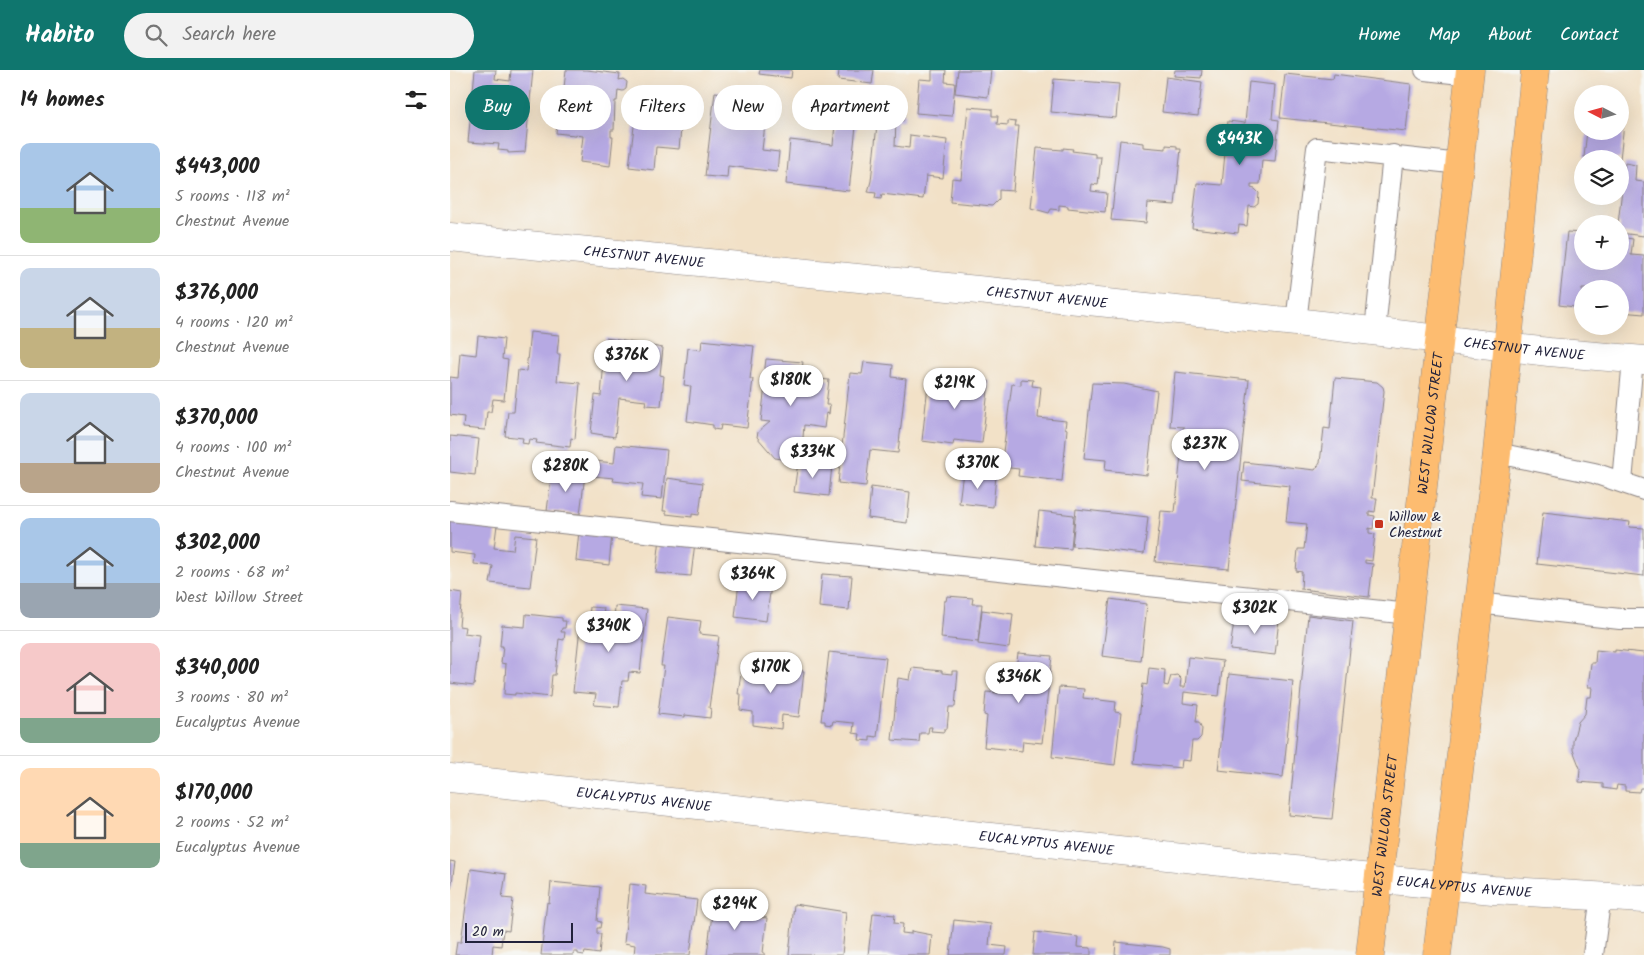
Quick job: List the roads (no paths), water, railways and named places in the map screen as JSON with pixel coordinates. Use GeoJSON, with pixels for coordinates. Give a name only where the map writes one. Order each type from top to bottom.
{"type":"FeatureCollection","features":[{"type":"Feature","properties":{"kind":"main road"},"geometry":{"type":"LineString","coordinates":[[1437,955],[1497,453],[1535,70]]}},
{"type":"Feature","properties":{"kind":"main road","name":"WEST WILLOW STREET"},"geometry":{"type":"LineString","coordinates":[[1370,955],[1470,72]]}},
{"type":"Feature","properties":{"kind":"street","name":"CHESTNUT AVENUE"},"geometry":{"type":"LineString","coordinates":[[450,237],[1296,322],[1440,338],[1507,348],[1639,359]]}},
{"type":"Feature","properties":{"kind":"street","name":"EUCALYPTUS AVENUE"},"geometry":{"type":"LineString","coordinates":[[450,778],[1493,890],[1644,899]]}},
{"type":"Feature","properties":{"kind":"lane"},"geometry":{"type":"LineString","coordinates":[[1425,70],[1470,72]]}},
{"type":"Feature","properties":{"kind":"lane"},"geometry":{"type":"LineString","coordinates":[[1296,322],[1316,148],[1460,164]]}},
{"type":"Feature","properties":{"kind":"lane"},"geometry":{"type":"LineString","coordinates":[[1375,331],[1393,156]]}},
{"type":"Feature","properties":{"kind":"lane"},"geometry":{"type":"LineString","coordinates":[[1622,482],[1639,359]]}},
{"type":"Feature","properties":{"kind":"lane"},"geometry":{"type":"LineString","coordinates":[[1497,453],[1594,472],[1644,490]]}},
{"type":"Feature","properties":{"kind":"lane"},"geometry":{"type":"LineString","coordinates":[[450,511],[1409,614]]}},
{"type":"Feature","properties":{"kind":"lane"},"geometry":{"type":"LineString","coordinates":[[1478,603],[1644,619]]}},
{"type":"Feature","properties":{"kind":"lane"},"geometry":{"type":"LineString","coordinates":[[1592,955],[1601,895]]}},
{"type":"Feature","properties":{"kind":"place","name":"Willow & Chestnut"},"geometry":{"type":"Point","coordinates":[1379,524]}}]}
